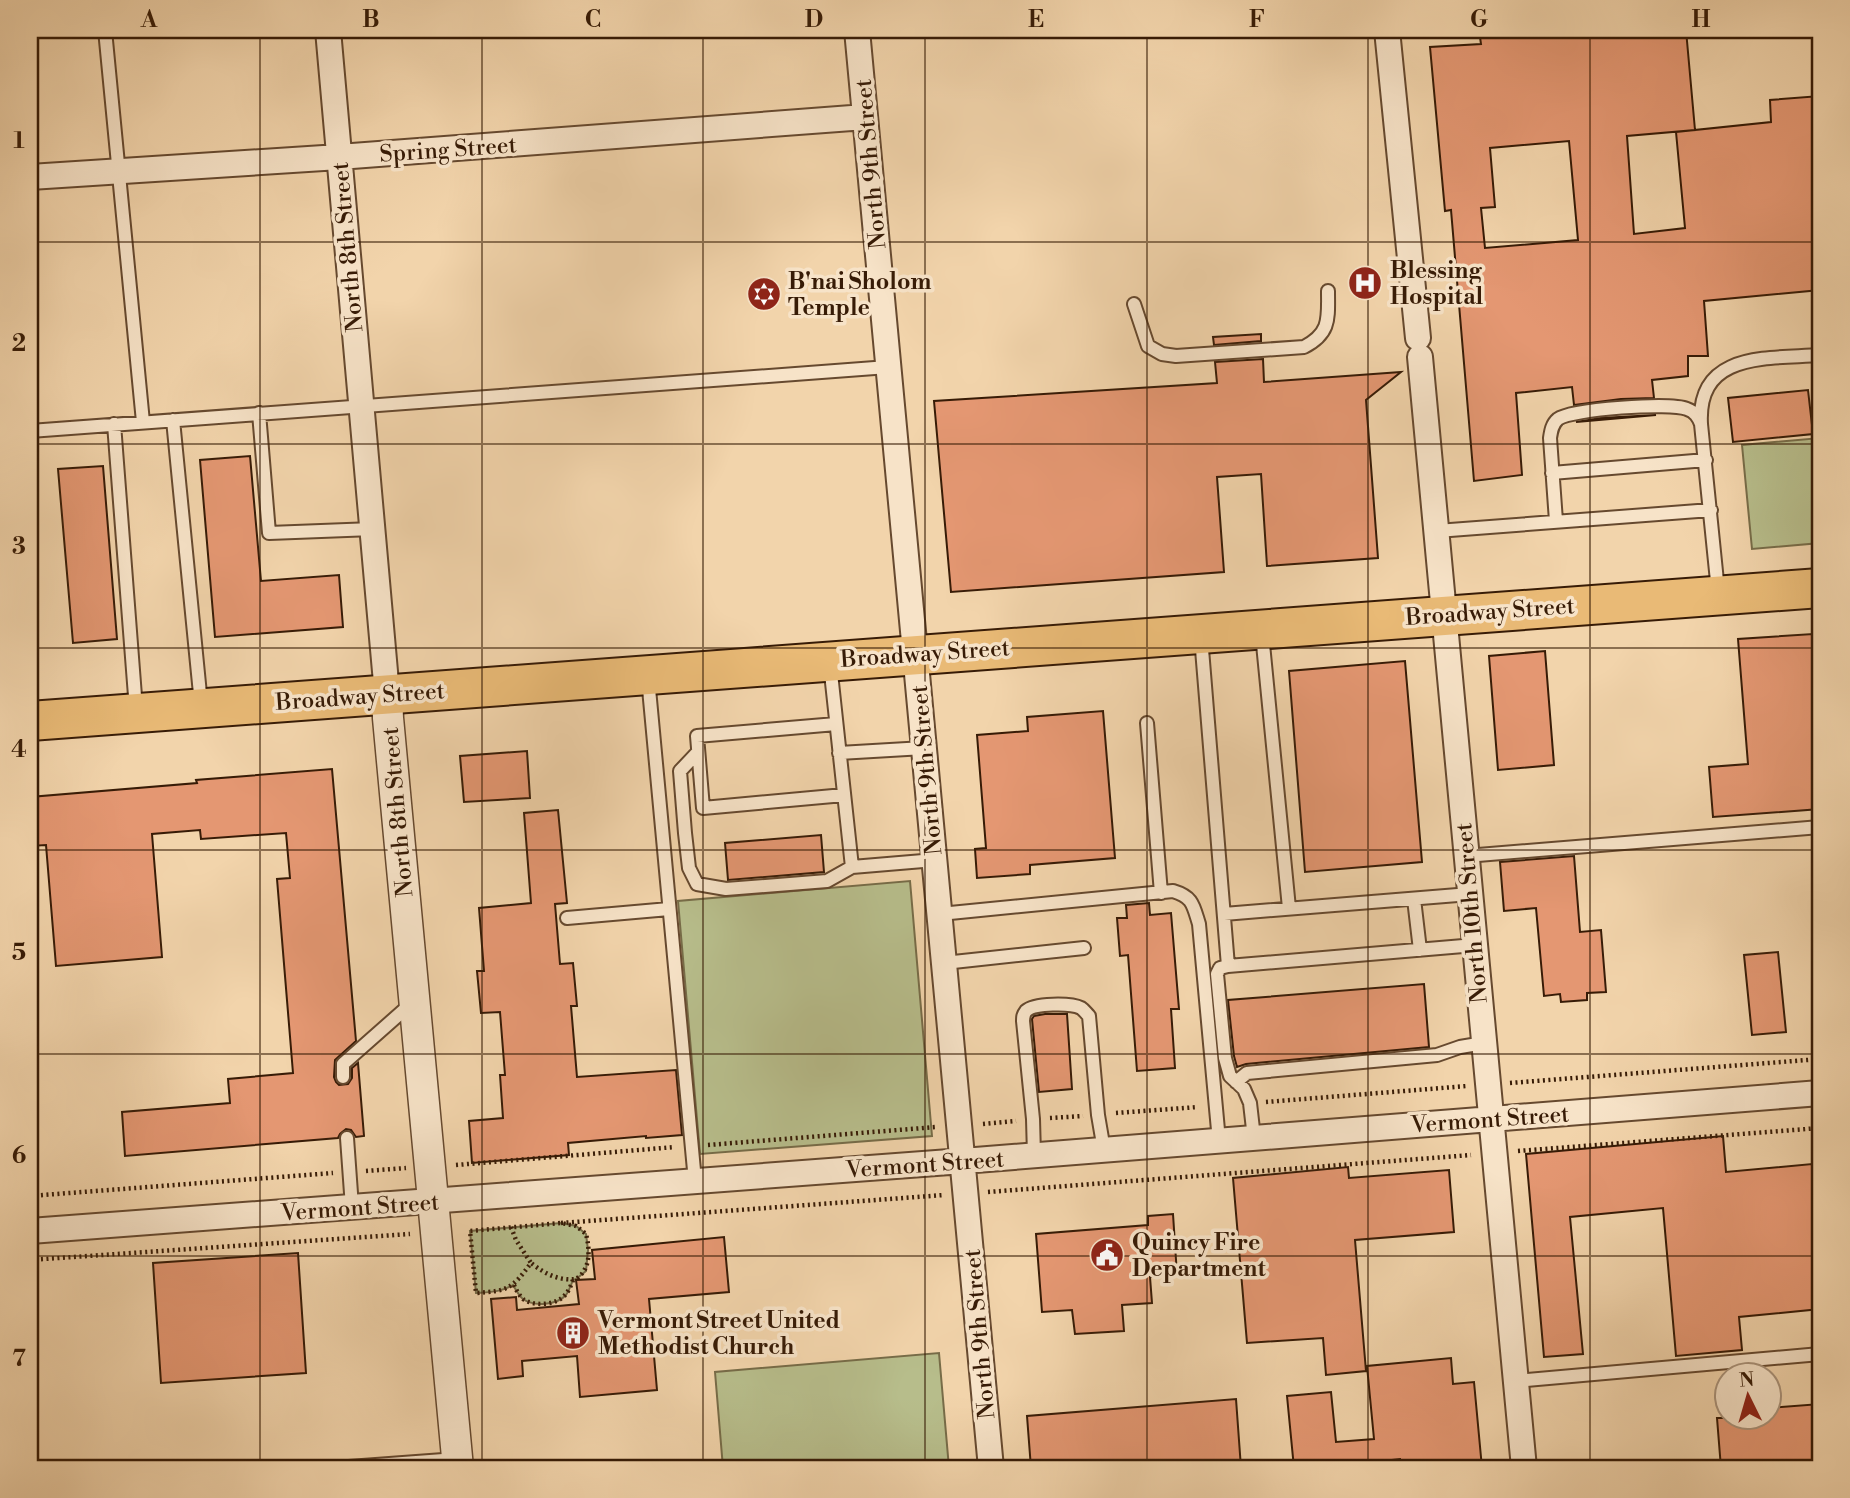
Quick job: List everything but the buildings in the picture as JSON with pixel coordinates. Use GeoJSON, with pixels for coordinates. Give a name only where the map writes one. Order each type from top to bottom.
{"type":"FeatureCollection","features":[{"type":"Feature","properties":{"kind":"main road","name":"Broadway Street"},"geometry":{"type":"LineString","coordinates":[[30,721],[1820,588]]}},
{"type":"Feature","properties":{"kind":"street","name":"North 8th Street"},"geometry":{"type":"LineString","coordinates":[[328,30],[458,1464]]}},
{"type":"Feature","properties":{"kind":"street","name":"North 9th Street"},"geometry":{"type":"LineString","coordinates":[[857,30],[991,1468]]}},
{"type":"Feature","properties":{"kind":"street","name":"North 10th Street"},"geometry":{"type":"LineString","coordinates":[[1387,30],[1437,531],[1524,1468]]}},
{"type":"Feature","properties":{"kind":"street","name":"Spring Street"},"geometry":{"type":"LineString","coordinates":[[30,177],[339,158],[865,117]]}},
{"type":"Feature","properties":{"kind":"street","name":"Vermont Street"},"geometry":{"type":"LineString","coordinates":[[30,1231],[1820,1093]]}},
{"type":"Feature","properties":{"kind":"lane"},"geometry":{"type":"LineString","coordinates":[[106,30],[143,422]]}},
{"type":"Feature","properties":{"kind":"lane"},"geometry":{"type":"LineString","coordinates":[[1134,304],[1148,346],[1161,354],[1176,356],[1304,347],[1319,339],[1328,320],[1328,291]]}},
{"type":"Feature","properties":{"kind":"lane"},"geometry":{"type":"LineString","coordinates":[[1719,595],[1706,460],[1699,419],[1707,386],[1727,367],[1744,362],[1820,355]]}},
{"type":"Feature","properties":{"kind":"lane"},"geometry":{"type":"LineString","coordinates":[[30,431],[888,367]]}},
{"type":"Feature","properties":{"kind":"lane"},"geometry":{"type":"LineString","coordinates":[[1556,521],[1550,438],[1552,427],[1558,419],[1568,414],[1665,405],[1686,409],[1699,419]]}},
{"type":"Feature","properties":{"kind":"lane"},"geometry":{"type":"LineString","coordinates":[[259,413],[269,533],[373,529]]}},
{"type":"Feature","properties":{"kind":"lane"},"geometry":{"type":"LineString","coordinates":[[173,420],[201,708]]}},
{"type":"Feature","properties":{"kind":"lane"},"geometry":{"type":"LineString","coordinates":[[114,424],[137,713]]}},
{"type":"Feature","properties":{"kind":"lane"},"geometry":{"type":"LineString","coordinates":[[1552,473],[1706,460]]}},
{"type":"Feature","properties":{"kind":"lane"},"geometry":{"type":"LineString","coordinates":[[1437,531],[1711,510]]}},
{"type":"Feature","properties":{"kind":"lane"},"geometry":{"type":"LineString","coordinates":[[1261,628],[1289,908]]}},
{"type":"Feature","properties":{"kind":"lane"},"geometry":{"type":"LineString","coordinates":[[1201,633],[1228,966]]}},
{"type":"Feature","properties":{"kind":"lane"},"geometry":{"type":"LineString","coordinates":[[829,661],[852,867]]}},
{"type":"Feature","properties":{"kind":"lane"},"geometry":{"type":"LineString","coordinates":[[647,674],[695,1181]]}},
{"type":"Feature","properties":{"kind":"lane"},"geometry":{"type":"LineString","coordinates":[[1147,723],[1161,892]]}},
{"type":"Feature","properties":{"kind":"lane"},"geometry":{"type":"LineString","coordinates":[[836,724],[697,736],[704,807],[844,795]]}},
{"type":"Feature","properties":{"kind":"lane"},"geometry":{"type":"LineString","coordinates":[[839,753],[924,747]]}},
{"type":"Feature","properties":{"kind":"lane"},"geometry":{"type":"LineString","coordinates":[[698,752],[680,771],[689,868],[697,884],[726,889],[827,881],[852,867],[934,860]]}},
{"type":"Feature","properties":{"kind":"lane"},"geometry":{"type":"LineString","coordinates":[[1466,856],[1820,827]]}},
{"type":"Feature","properties":{"kind":"lane"},"geometry":{"type":"LineString","coordinates":[[940,914],[1173,891],[1185,895],[1192,902],[1199,924],[1219,1141]]}},
{"type":"Feature","properties":{"kind":"lane"},"geometry":{"type":"LineString","coordinates":[[1224,914],[1469,894]]}},
{"type":"Feature","properties":{"kind":"lane"},"geometry":{"type":"LineString","coordinates":[[1414,899],[1420,950]]}},
{"type":"Feature","properties":{"kind":"lane"},"geometry":{"type":"LineString","coordinates":[[567,918],[669,909]]}},
{"type":"Feature","properties":{"kind":"lane"},"geometry":{"type":"LineString","coordinates":[[1254,1138],[1250,1103],[1244,1088],[1230,1076],[1225,1058],[1217,974],[1220,968],[1475,945]]}},
{"type":"Feature","properties":{"kind":"lane"},"geometry":{"type":"LineString","coordinates":[[944,963],[1084,948]]}},
{"type":"Feature","properties":{"kind":"lane"},"geometry":{"type":"LineString","coordinates":[[343,1077],[343,1064],[414,1000]]}},
{"type":"Feature","properties":{"kind":"lane"},"geometry":{"type":"LineString","coordinates":[[1034,1155],[1023,1021],[1028,1009],[1036,1006],[1067,1005],[1083,1009],[1089,1016],[1104,1150]]}},
{"type":"Feature","properties":{"kind":"lane"},"geometry":{"type":"LineString","coordinates":[[1236,1082],[1247,1073],[1437,1055],[1484,1043]]}},
{"type":"Feature","properties":{"kind":"lane"},"geometry":{"type":"LineString","coordinates":[[347,1138],[352,1207]]}},
{"type":"Feature","properties":{"kind":"lane"},"geometry":{"type":"LineString","coordinates":[[1516,1381],[1820,1354]]}},
{"type":"Feature","properties":{"kind":"lane"},"geometry":{"type":"LineString","coordinates":[[335,1468],[458,1464]]}},
{"type":"Feature","properties":{"kind":"path"},"geometry":{"type":"LineString","coordinates":[[1250,1103],[1820,1059]]}},
{"type":"Feature","properties":{"kind":"path"},"geometry":{"type":"LineString","coordinates":[[30,1196],[1215,1106]]}},
{"type":"Feature","properties":{"kind":"path"},"geometry":{"type":"LineString","coordinates":[[30,1260],[471,1231],[1820,1128]]}},
{"type":"Feature","properties":{"kind":"path"},"geometry":{"type":"LineString","coordinates":[[511,1227],[531,1263],[552,1276],[576,1279],[586,1271],[588,1262],[586,1234],[576,1226],[561,1223]]}},
{"type":"Feature","properties":{"kind":"path"},"geometry":{"type":"LineString","coordinates":[[471,1231],[476,1293],[506,1290],[514,1285],[531,1263]]}},
{"type":"Feature","properties":{"kind":"path"},"geometry":{"type":"LineString","coordinates":[[514,1285],[526,1301],[547,1303],[561,1299],[573,1279]]}},
{"type":"Feature","properties":{"kind":"green space"},"geometry":{"type":"Polygon","coordinates":[[[1820,438],[1820,543],[1752,549],[1742,445],[1820,438]]]}},
{"type":"Feature","properties":{"kind":"green space"},"geometry":{"type":"Polygon","coordinates":[[[910,881],[932,1136],[700,1154],[678,901],[910,881]]]}},
{"type":"Feature","properties":{"kind":"green space"},"geometry":{"type":"Polygon","coordinates":[[[561,1223],[576,1226],[586,1234],[588,1250],[586,1271],[573,1280],[562,1298],[551,1303],[528,1302],[513,1285],[500,1290],[476,1293],[470,1231],[561,1223]]]}},
{"type":"Feature","properties":{"kind":"green space"},"geometry":{"type":"Polygon","coordinates":[[[939,1353],[949,1468],[723,1468],[715,1372],[939,1353]]]}},
{"type":"Feature","properties":{"kind":"place","name":"Blessing Hospital"},"geometry":{"type":"Point","coordinates":[1365,283]}},
{"type":"Feature","properties":{"kind":"place","name":"B'nai Sholom Temple"},"geometry":{"type":"Point","coordinates":[764,294]}},
{"type":"Feature","properties":{"kind":"place","name":"Quincy Fire Department"},"geometry":{"type":"Point","coordinates":[1107,1255]}},
{"type":"Feature","properties":{"kind":"place","name":"Vermont Street United Methodist Church"},"geometry":{"type":"Point","coordinates":[573,1333]}}]}
